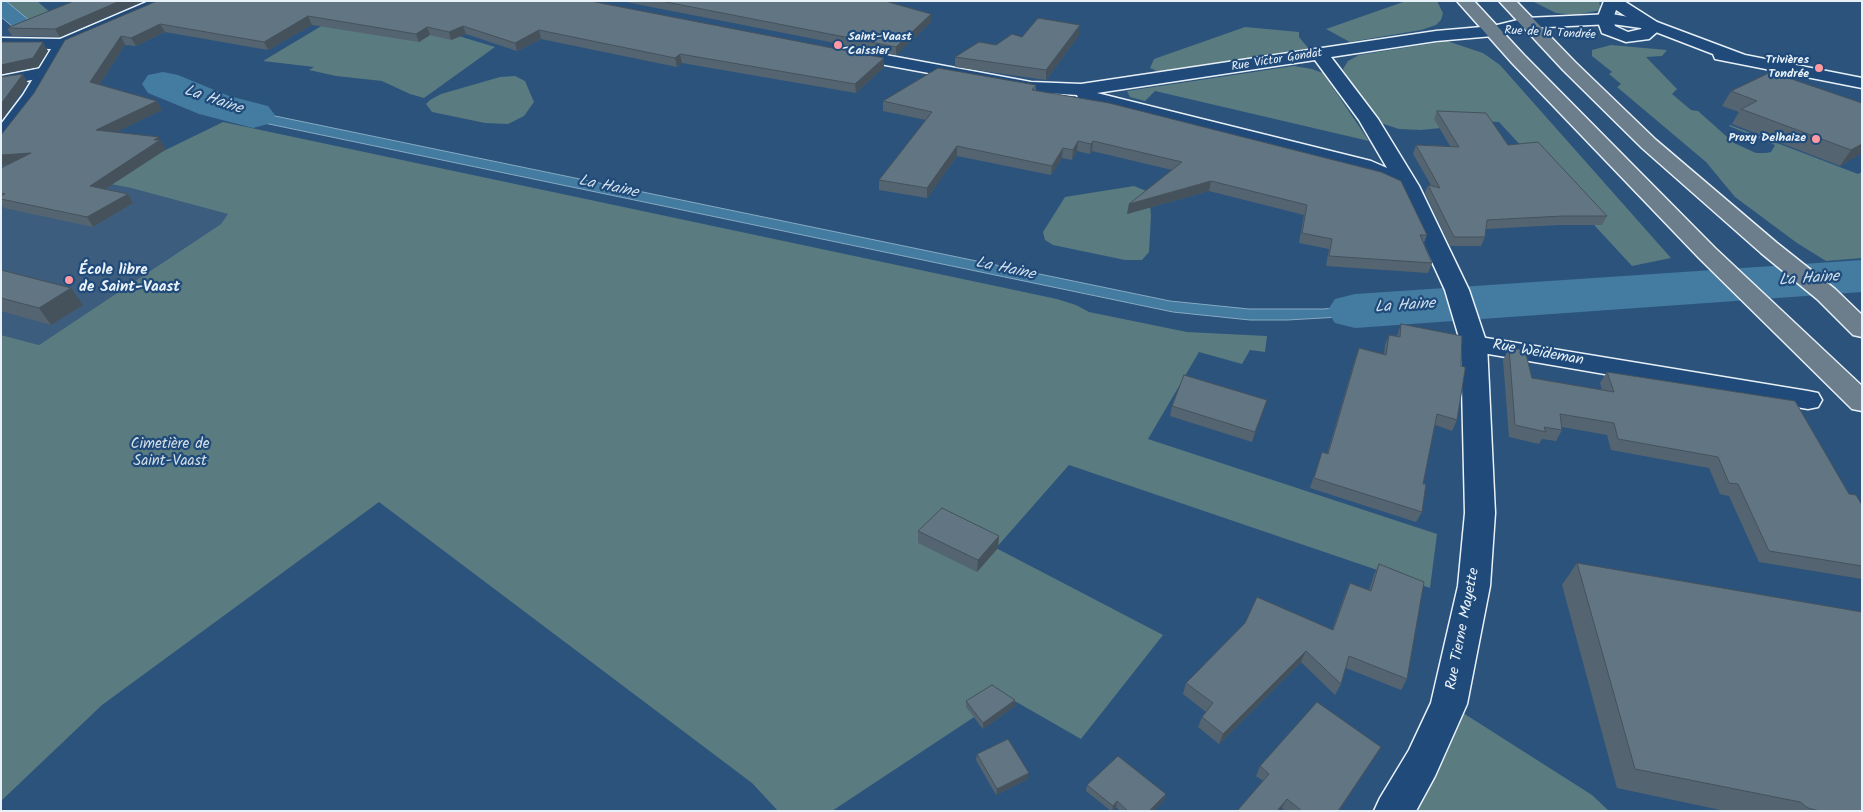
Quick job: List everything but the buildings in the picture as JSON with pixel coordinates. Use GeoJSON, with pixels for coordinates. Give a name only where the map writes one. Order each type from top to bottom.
{"type":"FeatureCollection","features":[{"type":"Feature","properties":{"kind":"highway"},"geometry":{"type":"LineString","coordinates":[[1465,1],[1518,59],[1707,253],[1862,402]]}},
{"type":"Feature","properties":{"kind":"highway"},"geometry":{"type":"LineString","coordinates":[[1506,1],[1649,144],[1769,248],[1826,294],[1862,329]]}},
{"type":"Feature","properties":{"kind":"street"},"geometry":{"type":"LineString","coordinates":[[1,43],[62,44],[163,1]]}},
{"type":"Feature","properties":{"kind":"street"},"geometry":{"type":"LineString","coordinates":[[1612,1],[1651,25],[1649,32],[1643,36],[1626,37],[1608,29],[1605,19],[1612,1]]}},
{"type":"Feature","properties":{"kind":"street","name":"Rue de la Tondrée"},"geometry":{"type":"LineString","coordinates":[[1493,31],[1526,22],[1605,19],[1651,25],[1739,58]]}},
{"type":"Feature","properties":{"kind":"street","name":"Rue de la Tondrée"},"geometry":{"type":"LineString","coordinates":[[1493,31],[1540,36],[1574,37]]}},
{"type":"Feature","properties":{"kind":"street","name":"Rue Victor Gondat"},"geometry":{"type":"LineString","coordinates":[[830,50],[1031,88],[1061,90],[1094,89],[1436,36],[1493,31]]}},
{"type":"Feature","properties":{"kind":"street","name":"Rue de la Tondrée"},"geometry":{"type":"LineString","coordinates":[[1591,37],[1626,37],[1862,83]]}},
{"type":"Feature","properties":{"kind":"street"},"geometry":{"type":"LineString","coordinates":[[1,138],[31,98],[62,44]]}},
{"type":"Feature","properties":{"kind":"street"},"geometry":{"type":"LineString","coordinates":[[1321,55],[1368,120],[1408,186],[1457,290],[1471,331]]}},
{"type":"Feature","properties":{"kind":"street"},"geometry":{"type":"LineString","coordinates":[[1,81],[46,72]]}},
{"type":"Feature","properties":{"kind":"street","name":"Rue Victor Gondat"},"geometry":{"type":"LineString","coordinates":[[1061,90],[1364,165],[1385,173],[1408,186]]}},
{"type":"Feature","properties":{"kind":"street","name":"Rue Weideman"},"geometry":{"type":"LineString","coordinates":[[1471,331],[1808,400]]}},
{"type":"Feature","properties":{"kind":"street","name":"Rue Tierne Mayette"},"geometry":{"type":"LineString","coordinates":[[1394,811],[1422,763],[1449,704],[1474,586],[1480,512],[1471,331]]}},
{"type":"Feature","properties":{"kind":"shaded area","name":"École libre de Saint-Vaast"},"geometry":{"type":"Polygon","coordinates":[[[1,162],[131,188],[229,214],[221,224],[39,345],[1,335],[1,162]]]}},
{"type":"Feature","properties":{"kind":"green space"},"geometry":{"type":"Polygon","coordinates":[[[6,1],[37,1],[52,14],[36,26],[6,1]]]}},
{"type":"Feature","properties":{"kind":"green space"},"geometry":{"type":"Polygon","coordinates":[[[1406,1],[1437,1],[1443,13],[1441,20],[1436,25],[1421,30],[1350,42],[1326,29],[1406,1]]]}},
{"type":"Feature","properties":{"kind":"green space"},"geometry":{"type":"Polygon","coordinates":[[[1532,1],[1599,1],[1601,10],[1575,15],[1556,13],[1532,1]]]}},
{"type":"Feature","properties":{"kind":"green space"},"geometry":{"type":"Polygon","coordinates":[[[343,13],[452,34],[495,47],[424,98],[410,94],[382,81],[336,76],[309,70],[314,67],[263,61],[343,13]]]}},
{"type":"Feature","properties":{"kind":"green space"},"geometry":{"type":"Polygon","coordinates":[[[1245,27],[1299,32],[1299,37],[1309,49],[1178,77],[1166,75],[1150,68],[1154,59],[1245,27]]]}},
{"type":"Feature","properties":{"kind":"green space"},"geometry":{"type":"Polygon","coordinates":[[[1447,41],[1483,53],[1500,65],[1671,258],[1632,266],[1499,122],[1453,120],[1441,128],[1421,130],[1399,129],[1368,119],[1343,69],[1348,61],[1359,55],[1447,41]]]}},
{"type":"Feature","properties":{"kind":"green space"},"geometry":{"type":"Polygon","coordinates":[[[1611,45],[1667,50],[1662,56],[1646,57],[1677,89],[1672,94],[1691,110],[1698,111],[1734,143],[1756,153],[1771,152],[1775,145],[1730,125],[1858,174],[1862,172],[1862,258],[1826,261],[1797,243],[1735,197],[1706,162],[1617,87],[1621,84],[1609,74],[1612,72],[1592,56],[1592,50],[1611,45]]]}},
{"type":"Feature","properties":{"kind":"green space"},"geometry":{"type":"Polygon","coordinates":[[[1294,66],[1323,73],[1369,141],[1155,91],[1145,101],[1130,97],[1127,91],[1294,66]]]}},
{"type":"Feature","properties":{"kind":"green space"},"geometry":{"type":"Polygon","coordinates":[[[515,76],[525,81],[534,102],[524,116],[508,124],[485,123],[432,112],[426,104],[441,94],[500,77],[515,76]]]}},
{"type":"Feature","properties":{"kind":"green space","name":"Cimetière de Saint-Vaast"},"geometry":{"type":"Polygon","coordinates":[[[223,122],[1057,299],[1076,305],[1089,312],[1187,332],[1267,336],[1265,352],[1250,350],[1242,364],[1199,352],[1148,439],[1437,534],[1430,588],[1069,465],[996,548],[1163,635],[1081,739],[1006,696],[832,811],[778,811],[752,783],[379,502],[102,705],[1,801],[1,335],[39,345],[221,224],[228,214],[131,188],[2,163],[143,161],[223,122]]]}},
{"type":"Feature","properties":{"kind":"green space"},"geometry":{"type":"Polygon","coordinates":[[[1134,186],[1149,192],[1151,216],[1149,252],[1142,260],[1125,260],[1053,245],[1045,240],[1043,232],[1065,197],[1134,186]]]}},
{"type":"Feature","properties":{"kind":"green space"},"geometry":{"type":"Polygon","coordinates":[[[1449,704],[1592,795],[1609,811],[1394,811],[1449,704]]]}},
{"type":"Feature","properties":{"kind":"water"},"geometry":{"type":"Polygon","coordinates":[[[1,1],[6,1],[36,26],[19,32],[1,17],[1,1]]]}},
{"type":"Feature","properties":{"kind":"water"},"geometry":{"type":"Polygon","coordinates":[[[176,85],[211,100],[246,110],[1170,301],[1249,309],[1323,309],[1439,299],[1445,311],[1287,320],[1250,320],[1173,312],[216,113],[163,90],[176,85]]]}},
{"type":"Feature","properties":{"kind":"waterway","name":"La Haine"},"geometry":{"type":"LineString","coordinates":[[163,84],[214,105],[253,115]]}},
{"type":"Feature","properties":{"kind":"waterway","name":"La Haine"},"geometry":{"type":"LineString","coordinates":[[1355,311],[1862,276]]}},
{"type":"Feature","properties":{"kind":"place","name":"Saint-Vaast Caissier"},"geometry":{"type":"Point","coordinates":[838,45]}},
{"type":"Feature","properties":{"kind":"place","name":"Trivières Tondrée"},"geometry":{"type":"Point","coordinates":[1819,68]}},
{"type":"Feature","properties":{"kind":"place","name":"Proxy Delhaize"},"geometry":{"type":"Point","coordinates":[1816,139]}},
{"type":"Feature","properties":{"kind":"place","name":"École libre de Saint-Vaast"},"geometry":{"type":"Point","coordinates":[69,280]}}]}
